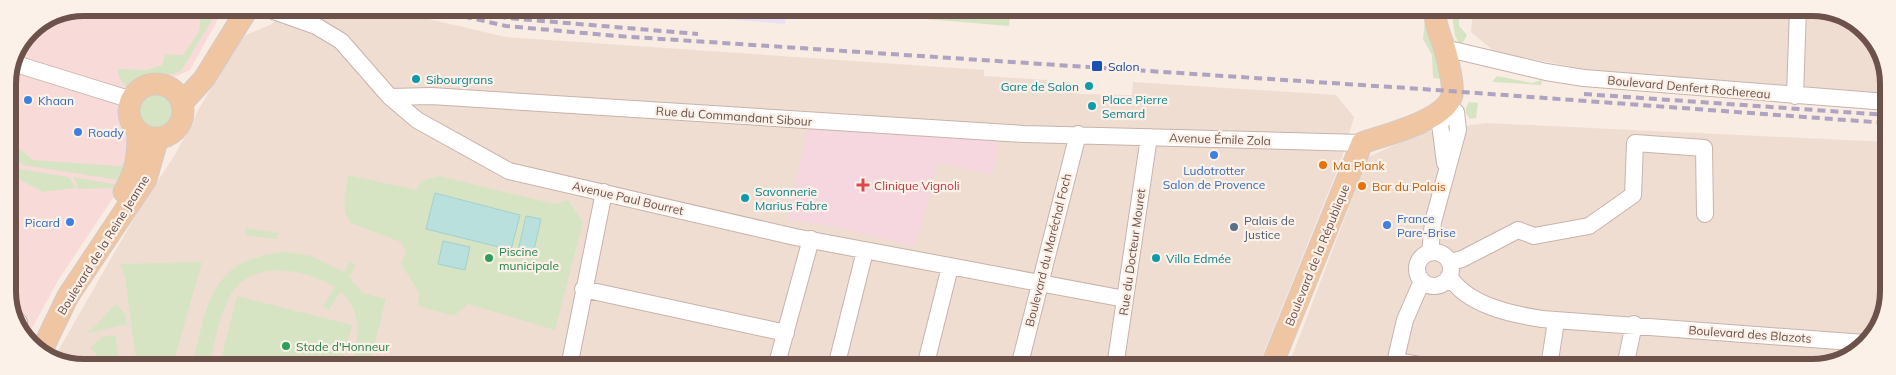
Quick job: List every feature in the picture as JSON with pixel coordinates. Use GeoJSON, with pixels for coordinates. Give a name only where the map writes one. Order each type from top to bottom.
{"type":"FeatureCollection","features":[{"type":"Feature","properties":{"kind":"main road"},"geometry":{"type":"LineString","coordinates":[[177,96],[193,74],[228,16]]}},
{"type":"Feature","properties":{"kind":"main road"},"geometry":{"type":"LineString","coordinates":[[177,96],[204,78],[243,16]]}},
{"type":"Feature","properties":{"kind":"main road"},"geometry":{"type":"LineString","coordinates":[[1409,127],[1440,126],[1464,90],[1452,56],[1435,23],[1435,16]]}},
{"type":"Feature","properties":{"kind":"main road"},"geometry":{"type":"LineString","coordinates":[[1444,16],[1452,56]]}},
{"type":"Feature","properties":{"kind":"main road"},"geometry":{"type":"LineString","coordinates":[[150,85],[165,86],[177,96],[181,121],[176,129],[160,138],[144,135],[138,131],[130,117],[132,100],[138,92],[150,85]]}},
{"type":"Feature","properties":{"kind":"main road"},"geometry":{"type":"LineString","coordinates":[[1362,143],[1409,127],[1453,106]]}},
{"type":"Feature","properties":{"kind":"main road","name":"Boulevard de la Reine Jeanne"},"geometry":{"type":"LineString","coordinates":[[33,335],[125,190],[137,161],[139,148],[138,131]]}},
{"type":"Feature","properties":{"kind":"main road","name":"Boulevard de la Reine Jeanne"},"geometry":{"type":"LineString","coordinates":[[44,345],[68,296],[146,179],[156,144],[160,138]]}},
{"type":"Feature","properties":{"kind":"main road","name":"Boulevard de la République"},"geometry":{"type":"LineString","coordinates":[[1274,359],[1362,143]]}},
{"type":"Feature","properties":{"kind":"street","name":"Avenue Paul Bourret"},"geometry":{"type":"LineString","coordinates":[[288,16],[316,26],[341,41],[390,97],[417,120],[509,171],[811,240],[1125,299]]}},
{"type":"Feature","properties":{"kind":"street"},"geometry":{"type":"LineString","coordinates":[[1795,96],[1798,16]]}},
{"type":"Feature","properties":{"kind":"street","name":"Boulevard Denfert Rochereau"},"geometry":{"type":"LineString","coordinates":[[1452,56],[1473,64],[1493,61],[1584,78],[1880,102]]}},
{"type":"Feature","properties":{"kind":"street"},"geometry":{"type":"LineString","coordinates":[[19,65],[132,100]]}},
{"type":"Feature","properties":{"kind":"street","name":"Rue du Commandant Sibour"},"geometry":{"type":"LineString","coordinates":[[390,97],[431,96],[1024,134],[1078,134]]}},
{"type":"Feature","properties":{"kind":"street"},"geometry":{"type":"LineString","coordinates":[[1453,106],[1458,130],[1425,256],[1417,268],[1422,281],[1430,286],[1462,259],[1518,230],[1534,236],[1589,226],[1633,194],[1635,143],[1704,148],[1705,214]]}},
{"type":"Feature","properties":{"kind":"street"},"geometry":{"type":"LineString","coordinates":[[1440,126],[1445,152],[1446,172]]}},
{"type":"Feature","properties":{"kind":"street","name":"Avenue Émile Zola"},"geometry":{"type":"LineString","coordinates":[[1078,134],[1362,143]]}},
{"type":"Feature","properties":{"kind":"street","name":"Boulevard du Maréchal Foch"},"geometry":{"type":"LineString","coordinates":[[1022,359],[1039,284],[1078,134]]}},
{"type":"Feature","properties":{"kind":"street","name":"Rue du Docteur Mouret"},"geometry":{"type":"LineString","coordinates":[[1116,359],[1149,137]]}},
{"type":"Feature","properties":{"kind":"street"},"geometry":{"type":"LineString","coordinates":[[570,359],[604,192]]}},
{"type":"Feature","properties":{"kind":"street"},"geometry":{"type":"LineString","coordinates":[[778,359],[811,240]]}},
{"type":"Feature","properties":{"kind":"street"},"geometry":{"type":"LineString","coordinates":[[838,359],[865,251]]}},
{"type":"Feature","properties":{"kind":"street"},"geometry":{"type":"LineString","coordinates":[[1425,256],[1439,253],[1446,274]]}},
{"type":"Feature","properties":{"kind":"street"},"geometry":{"type":"LineString","coordinates":[[926,359],[950,267]]}},
{"type":"Feature","properties":{"kind":"street","name":"Boulevard des Blazots"},"geometry":{"type":"LineString","coordinates":[[1446,274],[1458,294],[1470,296],[1512,314],[1556,320],[1634,324],[1856,342]]}},
{"type":"Feature","properties":{"kind":"street"},"geometry":{"type":"LineString","coordinates":[[1396,359],[1405,320],[1422,281]]}},
{"type":"Feature","properties":{"kind":"street"},"geometry":{"type":"LineString","coordinates":[[583,289],[786,333]]}},
{"type":"Feature","properties":{"kind":"street"},"geometry":{"type":"LineString","coordinates":[[1550,359],[1556,320]]}},
{"type":"Feature","properties":{"kind":"street"},"geometry":{"type":"LineString","coordinates":[[1627,359],[1634,324]]}},
{"type":"Feature","properties":{"kind":"shaded area"},"geometry":{"type":"Polygon","coordinates":[[[85,16],[220,16],[190,70],[117,103],[120,126],[132,146],[117,192],[59,279],[30,331],[21,316],[16,290],[16,85],[21,59],[28,47],[36,36],[47,28],[59,21],[71,18],[85,16]]]}},
{"type":"Feature","properties":{"kind":"shaded area"},"geometry":{"type":"Polygon","coordinates":[[[281,16],[415,16],[506,37],[984,70],[984,76],[1047,80],[1046,89],[1079,92],[1080,94],[1132,95],[1133,82],[1336,95],[1354,117],[1341,161],[1261,359],[85,359],[57,353],[140,208],[176,153],[201,105],[244,36],[272,24],[281,16]]]}},
{"type":"Feature","properties":{"kind":"shaded area"},"geometry":{"type":"Polygon","coordinates":[[[692,16],[786,16],[785,24],[692,16]]]}},
{"type":"Feature","properties":{"kind":"shaded area"},"geometry":{"type":"Polygon","coordinates":[[[1472,16],[1820,17],[1842,23],[1853,30],[1866,43],[1875,59],[1880,93],[1605,73],[1495,52],[1471,32],[1472,16]]]}},
{"type":"Feature","properties":{"kind":"shaded area"},"geometry":{"type":"Polygon","coordinates":[[[1485,123],[1880,142],[1880,290],[1876,312],[1871,324],[1863,335],[1846,350],[1837,354],[1811,359],[1291,359],[1368,157],[1421,133],[1485,123]]]}},
{"type":"Feature","properties":{"kind":"shaded area","name":"Clinique Vignoli"},"geometry":{"type":"Polygon","coordinates":[[[808,127],[998,141],[992,175],[937,162],[920,232],[914,246],[827,225],[788,220],[808,127]]]}},
{"type":"Feature","properties":{"kind":"green space"},"geometry":{"type":"Polygon","coordinates":[[[201,16],[214,16],[181,71],[173,74],[143,75],[127,86],[123,83],[118,69],[147,70],[162,65],[165,54],[183,55],[199,32],[201,16]]]}},
{"type":"Feature","properties":{"kind":"green space"},"geometry":{"type":"Polygon","coordinates":[[[890,16],[1010,16],[1009,26],[890,16]]]}},
{"type":"Feature","properties":{"kind":"green space"},"geometry":{"type":"Polygon","coordinates":[[[1425,16],[1427,16],[1444,79],[1433,78],[1432,55],[1423,39],[1425,16]]]}},
{"type":"Feature","properties":{"kind":"green space"},"geometry":{"type":"Polygon","coordinates":[[[1452,16],[1459,16],[1459,26],[1467,35],[1461,46],[1455,36],[1452,16]]]}},
{"type":"Feature","properties":{"kind":"green space"},"geometry":{"type":"Polygon","coordinates":[[[1497,76],[1532,83],[1542,80],[1541,85],[1492,82],[1497,76]]]}},
{"type":"Feature","properties":{"kind":"green space"},"geometry":{"type":"Polygon","coordinates":[[[152,92],[160,92],[167,95],[173,101],[176,112],[173,123],[167,129],[160,132],[152,132],[145,129],[139,123],[136,116],[136,108],[139,101],[145,95],[152,92]]]}},
{"type":"Feature","properties":{"kind":"green space"},"geometry":{"type":"Polygon","coordinates":[[[1469,102],[1478,103],[1476,118],[1470,119],[1466,112],[1469,102]]]}},
{"type":"Feature","properties":{"kind":"green space"},"geometry":{"type":"Polygon","coordinates":[[[19,148],[33,160],[119,166],[129,162],[120,182],[112,179],[23,165],[17,161],[19,148]]]}},
{"type":"Feature","properties":{"kind":"green space"},"geometry":{"type":"Polygon","coordinates":[[[16,166],[20,169],[69,177],[76,188],[43,192],[16,178],[16,166]]]}},
{"type":"Feature","properties":{"kind":"green space","name":"Piscine municipale"},"geometry":{"type":"Polygon","coordinates":[[[348,175],[417,190],[421,181],[439,176],[555,204],[568,200],[583,222],[555,330],[468,304],[454,316],[418,306],[419,293],[401,264],[406,252],[401,242],[351,223],[345,206],[348,175]]]}},
{"type":"Feature","properties":{"kind":"green space"},"geometry":{"type":"Polygon","coordinates":[[[73,177],[119,185],[118,188],[78,189],[73,177]]]}},
{"type":"Feature","properties":{"kind":"green space"},"geometry":{"type":"Polygon","coordinates":[[[245,228],[278,233],[277,239],[245,235],[245,228]]]}},
{"type":"Feature","properties":{"kind":"green space"},"geometry":{"type":"Polygon","coordinates":[[[287,252],[311,256],[344,272],[350,262],[356,265],[349,277],[363,293],[386,299],[371,359],[354,359],[357,327],[356,317],[348,299],[340,292],[329,310],[323,306],[335,287],[309,275],[279,270],[251,276],[240,284],[230,296],[222,313],[211,359],[194,359],[203,323],[216,288],[227,274],[242,264],[261,256],[287,252]]]}},
{"type":"Feature","properties":{"kind":"green space"},"geometry":{"type":"Polygon","coordinates":[[[202,262],[174,359],[155,359],[153,354],[150,359],[136,359],[125,277],[120,264],[202,262]]]}},
{"type":"Feature","properties":{"kind":"green space","name":"Stade d'Honneur"},"geometry":{"type":"Polygon","coordinates":[[[237,296],[352,325],[343,359],[221,359],[237,296]]]}},
{"type":"Feature","properties":{"kind":"green space"},"geometry":{"type":"Polygon","coordinates":[[[116,304],[125,314],[127,324],[89,333],[88,330],[92,329],[116,304]]]}},
{"type":"Feature","properties":{"kind":"green space"},"geometry":{"type":"Polygon","coordinates":[[[115,335],[119,359],[100,359],[90,348],[102,337],[115,335]]]}},
{"type":"Feature","properties":{"kind":"water"},"geometry":{"type":"Polygon","coordinates":[[[435,193],[520,215],[511,250],[426,229],[435,193]]]}},
{"type":"Feature","properties":{"kind":"water"},"geometry":{"type":"Polygon","coordinates":[[[526,216],[541,219],[533,254],[518,251],[526,216]]]}},
{"type":"Feature","properties":{"kind":"water"},"geometry":{"type":"Polygon","coordinates":[[[443,241],[470,247],[465,270],[438,264],[443,241]]]}},
{"type":"Feature","properties":{"kind":"railway"},"geometry":{"type":"LineString","coordinates":[[462,16],[506,26],[617,36],[1422,89],[1880,122]]}},
{"type":"Feature","properties":{"kind":"railway"},"geometry":{"type":"LineString","coordinates":[[498,16],[698,34]]}},
{"type":"Feature","properties":{"kind":"railway"},"geometry":{"type":"LineString","coordinates":[[1584,94],[1880,115]]}},
{"type":"Feature","properties":{"kind":"place","name":"Salon"},"geometry":{"type":"Point","coordinates":[1097,66]}},
{"type":"Feature","properties":{"kind":"place","name":"Sibourgrans"},"geometry":{"type":"Point","coordinates":[416,79]}},
{"type":"Feature","properties":{"kind":"place","name":"Gare de Salon"},"geometry":{"type":"Point","coordinates":[1089,86]}},
{"type":"Feature","properties":{"kind":"place","name":"Khaan"},"geometry":{"type":"Point","coordinates":[28,100]}},
{"type":"Feature","properties":{"kind":"place","name":"Place Pierre Semard"},"geometry":{"type":"Point","coordinates":[1092,106]}},
{"type":"Feature","properties":{"kind":"place","name":"Roady"},"geometry":{"type":"Point","coordinates":[78,132]}},
{"type":"Feature","properties":{"kind":"place","name":"Ludotrotter Salon de Provence"},"geometry":{"type":"Point","coordinates":[1214,155]}},
{"type":"Feature","properties":{"kind":"place","name":"Ma Plank"},"geometry":{"type":"Point","coordinates":[1323,165]}},
{"type":"Feature","properties":{"kind":"place","name":"Clinique Vignoli"},"geometry":{"type":"Point","coordinates":[863,185]}},
{"type":"Feature","properties":{"kind":"place","name":"Bar du Palais"},"geometry":{"type":"Point","coordinates":[1362,186]}},
{"type":"Feature","properties":{"kind":"place","name":"Savonnerie Marius Fabre"},"geometry":{"type":"Point","coordinates":[745,198]}},
{"type":"Feature","properties":{"kind":"place","name":"Picard"},"geometry":{"type":"Point","coordinates":[70,222]}},
{"type":"Feature","properties":{"kind":"place","name":"France Pare-Brise"},"geometry":{"type":"Point","coordinates":[1387,225]}},
{"type":"Feature","properties":{"kind":"place","name":"Palais de Justice"},"geometry":{"type":"Point","coordinates":[1234,227]}},
{"type":"Feature","properties":{"kind":"place","name":"Piscine municipale"},"geometry":{"type":"Point","coordinates":[489,258]}},
{"type":"Feature","properties":{"kind":"place","name":"Villa Edmée"},"geometry":{"type":"Point","coordinates":[1156,258]}},
{"type":"Feature","properties":{"kind":"place","name":"Stade d'Honneur"},"geometry":{"type":"Point","coordinates":[286,346]}}]}
